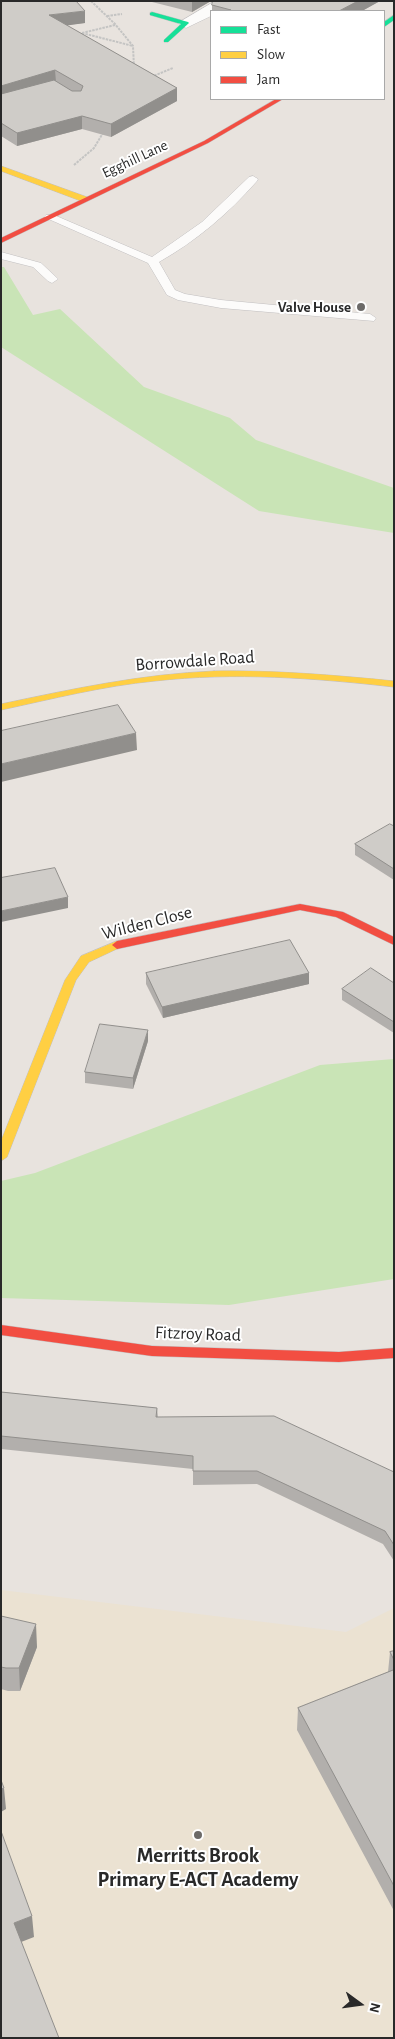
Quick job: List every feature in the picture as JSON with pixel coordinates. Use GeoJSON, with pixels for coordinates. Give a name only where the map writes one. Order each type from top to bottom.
{"type":"FeatureCollection","features":[{"type":"Feature","properties":{"kind":"street"},"geometry":{"type":"LineString","coordinates":[[210,10],[227,1]]}},
{"type":"Feature","properties":{"kind":"street"},"geometry":{"type":"LineString","coordinates":[[166,40],[186,23],[210,10]]}},
{"type":"Feature","properties":{"kind":"street"},"geometry":{"type":"LineString","coordinates":[[152,14],[186,23]]}},
{"type":"Feature","properties":{"kind":"street","name":"Egghill Lane"},"geometry":{"type":"LineString","coordinates":[[1,241],[84,199],[206,142],[278,100]]}},
{"type":"Feature","properties":{"kind":"street"},"geometry":{"type":"LineString","coordinates":[[1,168],[84,199]]}},
{"type":"Feature","properties":{"kind":"street","name":"Borrowdale Road"},"geometry":{"type":"LineString","coordinates":[[1,707],[88,688],[176,676],[260,674],[346,678],[394,684]]}},
{"type":"Feature","properties":{"kind":"street","name":"Wilden Close"},"geometry":{"type":"LineString","coordinates":[[1,1157],[72,980],[85,959],[109,947],[300,906],[325,908],[352,918],[394,942]]}},
{"type":"Feature","properties":{"kind":"street","name":"Fitzroy Road"},"geometry":{"type":"LineString","coordinates":[[1,1330],[152,1351],[339,1357],[394,1353]]}},
{"type":"Feature","properties":{"kind":"lane"},"geometry":{"type":"LineString","coordinates":[[152,261],[177,248],[242,192],[253,179]]}},
{"type":"Feature","properties":{"kind":"lane"},"geometry":{"type":"LineString","coordinates":[[50,217],[152,261],[171,292],[182,297],[221,304],[370,318]]}},
{"type":"Feature","properties":{"kind":"lane"},"geometry":{"type":"LineString","coordinates":[[1,256],[37,265],[52,279]]}},
{"type":"Feature","properties":{"kind":"path"},"geometry":{"type":"LineString","coordinates":[[91,1],[115,24],[133,46],[134,74]]}},
{"type":"Feature","properties":{"kind":"path"},"geometry":{"type":"LineString","coordinates":[[115,24],[82,33],[133,46]]}},
{"type":"Feature","properties":{"kind":"path"},"geometry":{"type":"LineString","coordinates":[[52,186],[94,148],[104,132]]}},
{"type":"Feature","properties":{"kind":"shaded area","name":"Merritts Brook Primary E-ACT Academy"},"geometry":{"type":"Polygon","coordinates":[[[1,1590],[346,1632],[394,1608],[394,2038],[1,2038],[1,1590]]]}},
{"type":"Feature","properties":{"kind":"green space"},"geometry":{"type":"Polygon","coordinates":[[[1,267],[4,267],[33,315],[60,309],[144,387],[230,418],[256,440],[394,488],[394,533],[259,511],[1,347],[1,267]]]}},
{"type":"Feature","properties":{"kind":"green space"},"geometry":{"type":"Polygon","coordinates":[[[394,1059],[394,1279],[229,1305],[1,1298],[1,1181],[35,1173],[320,1065],[394,1059]]]}},
{"type":"Feature","properties":{"kind":"building"},"geometry":{"type":"Polygon","coordinates":[[[1,1],[76,1],[85,11],[49,15],[177,88],[111,124],[82,116],[17,133],[1,123],[1,94],[54,80],[72,91],[81,91],[83,86],[55,70],[1,86],[1,1]]]}},
{"type":"Feature","properties":{"kind":"building"},"geometry":{"type":"Polygon","coordinates":[[[213,1],[358,1],[341,10],[231,10],[212,5],[213,1]]]}},
{"type":"Feature","properties":{"kind":"building"},"geometry":{"type":"Polygon","coordinates":[[[118,705],[136,733],[1,764],[1,731],[118,705]]]}},
{"type":"Feature","properties":{"kind":"building"},"geometry":{"type":"Polygon","coordinates":[[[390,824],[394,826],[394,869],[355,844],[390,824]]]}},
{"type":"Feature","properties":{"kind":"building"},"geometry":{"type":"Polygon","coordinates":[[[55,868],[68,897],[1,911],[1,878],[55,868]]]}},
{"type":"Feature","properties":{"kind":"building"},"geometry":{"type":"Polygon","coordinates":[[[290,940],[309,973],[162,1007],[146,973],[290,940]]]}},
{"type":"Feature","properties":{"kind":"building"},"geometry":{"type":"Polygon","coordinates":[[[371,968],[394,983],[394,1022],[342,989],[371,968]]]}},
{"type":"Feature","properties":{"kind":"building"},"geometry":{"type":"Polygon","coordinates":[[[100,1024],[148,1030],[133,1078],[85,1072],[100,1024]]]}},
{"type":"Feature","properties":{"kind":"building"},"geometry":{"type":"Polygon","coordinates":[[[1,1392],[157,1408],[156,1417],[274,1416],[394,1472],[394,1545],[385,1531],[257,1471],[193,1471],[193,1456],[1,1436],[1,1392]]]}},
{"type":"Feature","properties":{"kind":"building"},"geometry":{"type":"Polygon","coordinates":[[[1,1616],[36,1624],[19,1668],[1,1667],[1,1616]]]}},
{"type":"Feature","properties":{"kind":"building"},"geometry":{"type":"Polygon","coordinates":[[[394,1651],[394,1660],[390,1652],[394,1651]]]}},
{"type":"Feature","properties":{"kind":"building"},"geometry":{"type":"Polygon","coordinates":[[[394,1670],[394,1886],[298,1708],[394,1670]]]}},
{"type":"Feature","properties":{"kind":"building"},"geometry":{"type":"Polygon","coordinates":[[[1,1831],[32,1916],[14,1923],[59,2038],[1,2038],[1,1831]]]}},
{"type":"Feature","properties":{"kind":"traffic: fast"},"geometry":{"type":"LineString","coordinates":[[152,14],[186,23],[166,41]]}},
{"type":"Feature","properties":{"kind":"traffic: fast"},"geometry":{"type":"LineString","coordinates":[[385,24],[394,17]]}},
{"type":"Feature","properties":{"kind":"traffic: slow"},"geometry":{"type":"LineString","coordinates":[[1,168],[84,199]]}},
{"type":"Feature","properties":{"kind":"traffic: slow"},"geometry":{"type":"LineString","coordinates":[[1,707],[116,684],[184,675],[274,674],[394,684]]}},
{"type":"Feature","properties":{"kind":"traffic: slow"},"geometry":{"type":"LineString","coordinates":[[1,1157],[71,980],[85,959],[117,945]]}},
{"type":"Feature","properties":{"kind":"traffic: jam"},"geometry":{"type":"LineString","coordinates":[[1,241],[206,142],[278,100]]}},
{"type":"Feature","properties":{"kind":"traffic: jam"},"geometry":{"type":"LineString","coordinates":[[117,945],[300,907],[339,914],[394,942]]}},
{"type":"Feature","properties":{"kind":"traffic: jam"},"geometry":{"type":"LineString","coordinates":[[1,1330],[152,1351],[339,1357],[394,1353]]}},
{"type":"Feature","properties":{"kind":"place","name":"Valve House"},"geometry":{"type":"Point","coordinates":[361,307]}},
{"type":"Feature","properties":{"kind":"place","name":"Merritts Brook Primary E-ACT Academy"},"geometry":{"type":"Point","coordinates":[198,1835]}}]}
